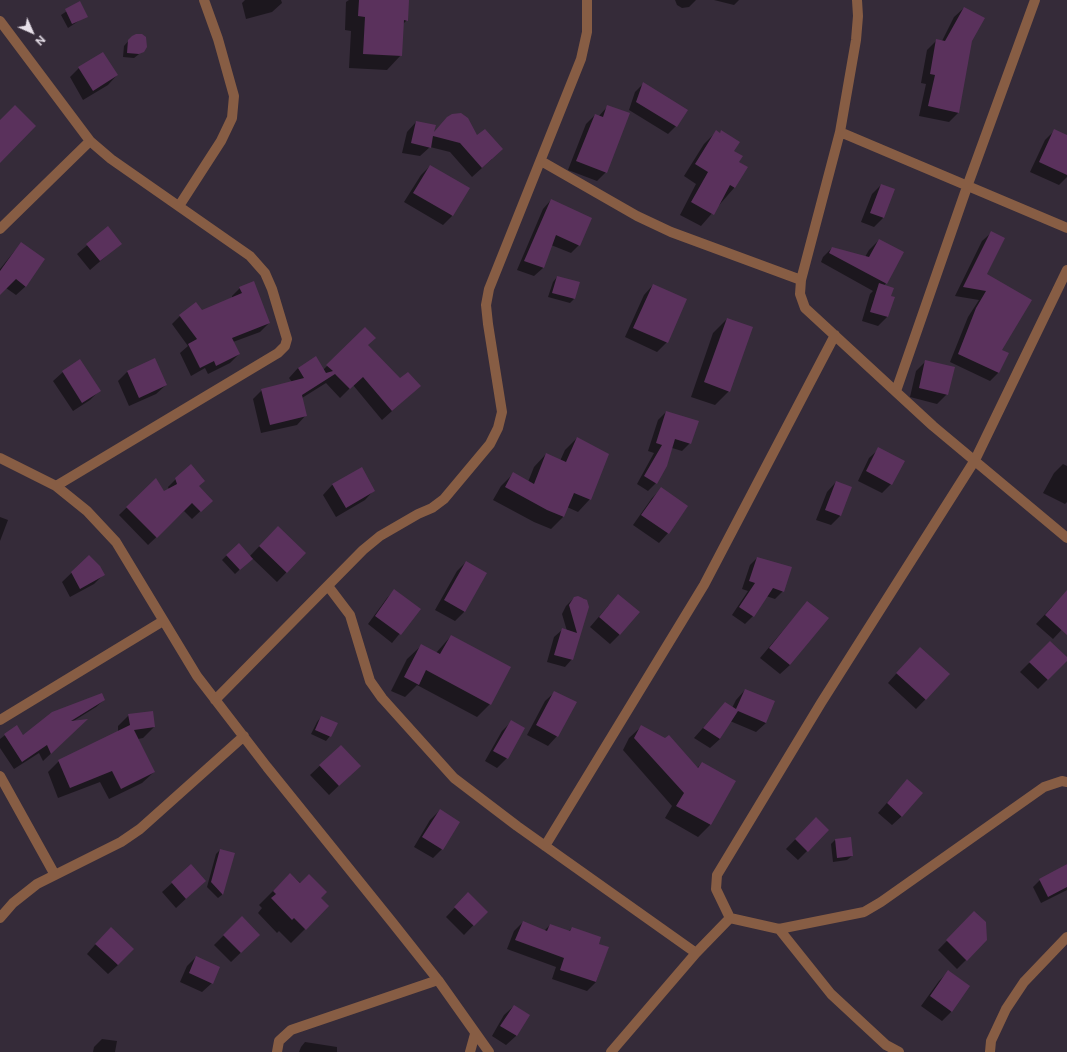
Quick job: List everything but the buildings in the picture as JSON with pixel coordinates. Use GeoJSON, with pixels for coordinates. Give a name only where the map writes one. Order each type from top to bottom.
{"type":"FeatureCollection","features":[{"type":"Feature","properties":{"kind":"street"},"geometry":{"type":"LineString","coordinates":[[179,206],[221,141],[232,118],[234,96],[218,38],[204,0]]}},
{"type":"Feature","properties":{"kind":"street"},"geometry":{"type":"LineString","coordinates":[[215,700],[380,536],[418,514],[432,508],[444,499],[493,439],[498,428],[502,412],[488,324],[486,305],[489,289],[542,161],[581,59],[587,32],[586,0]]}},
{"type":"Feature","properties":{"kind":"street"},"geometry":{"type":"LineString","coordinates":[[857,0],[856,40],[840,132],[801,280],[800,294],[805,308],[896,391],[1067,538]]}},
{"type":"Feature","properties":{"kind":"street"},"geometry":{"type":"LineString","coordinates":[[896,391],[968,184],[1035,0]]}},
{"type":"Feature","properties":{"kind":"street"},"geometry":{"type":"LineString","coordinates":[[0,21],[90,141],[111,159],[250,256],[265,272],[272,289],[287,339],[285,346],[278,353],[56,486]]}},
{"type":"Feature","properties":{"kind":"street"},"geometry":{"type":"LineString","coordinates":[[840,132],[968,184],[1067,228]]}},
{"type":"Feature","properties":{"kind":"street"},"geometry":{"type":"LineString","coordinates":[[0,229],[90,141]]}},
{"type":"Feature","properties":{"kind":"street"},"geometry":{"type":"LineString","coordinates":[[542,161],[637,216],[671,232],[801,280]]}},
{"type":"Feature","properties":{"kind":"street"},"geometry":{"type":"LineString","coordinates":[[730,918],[716,889],[717,875],[821,703],[975,460],[1067,270]]}},
{"type":"Feature","properties":{"kind":"street"},"geometry":{"type":"LineString","coordinates":[[545,846],[704,585],[835,335]]}},
{"type":"Feature","properties":{"kind":"street"},"geometry":{"type":"LineString","coordinates":[[0,458],[56,486],[87,511],[116,542],[197,676],[438,980],[489,1052]]}},
{"type":"Feature","properties":{"kind":"street"},"geometry":{"type":"LineString","coordinates":[[328,586],[350,615],[370,681],[382,698],[454,778],[545,846],[696,953]]}},
{"type":"Feature","properties":{"kind":"street"},"geometry":{"type":"LineString","coordinates":[[0,720],[164,621]]}},
{"type":"Feature","properties":{"kind":"street"},"geometry":{"type":"LineString","coordinates":[[0,918],[13,903],[37,884],[121,842],[140,829],[244,736]]}},
{"type":"Feature","properties":{"kind":"street"},"geometry":{"type":"LineString","coordinates":[[0,776],[55,875]]}},
{"type":"Feature","properties":{"kind":"street"},"geometry":{"type":"LineString","coordinates":[[730,918],[779,929],[864,912],[881,902],[1044,787],[1067,782]]}},
{"type":"Feature","properties":{"kind":"street"},"geometry":{"type":"LineString","coordinates":[[611,1052],[696,953],[730,918]]}},
{"type":"Feature","properties":{"kind":"street"},"geometry":{"type":"LineString","coordinates":[[779,929],[831,994],[886,1045],[899,1052]]}},
{"type":"Feature","properties":{"kind":"street"},"geometry":{"type":"LineString","coordinates":[[990,1052],[991,1041],[1010,1002],[1024,982],[1067,937]]}},
{"type":"Feature","properties":{"kind":"street"},"geometry":{"type":"LineString","coordinates":[[277,1052],[279,1041],[291,1030],[438,980]]}},
{"type":"Feature","properties":{"kind":"street"},"geometry":{"type":"LineString","coordinates":[[470,1052],[475,1034]]}}]}
